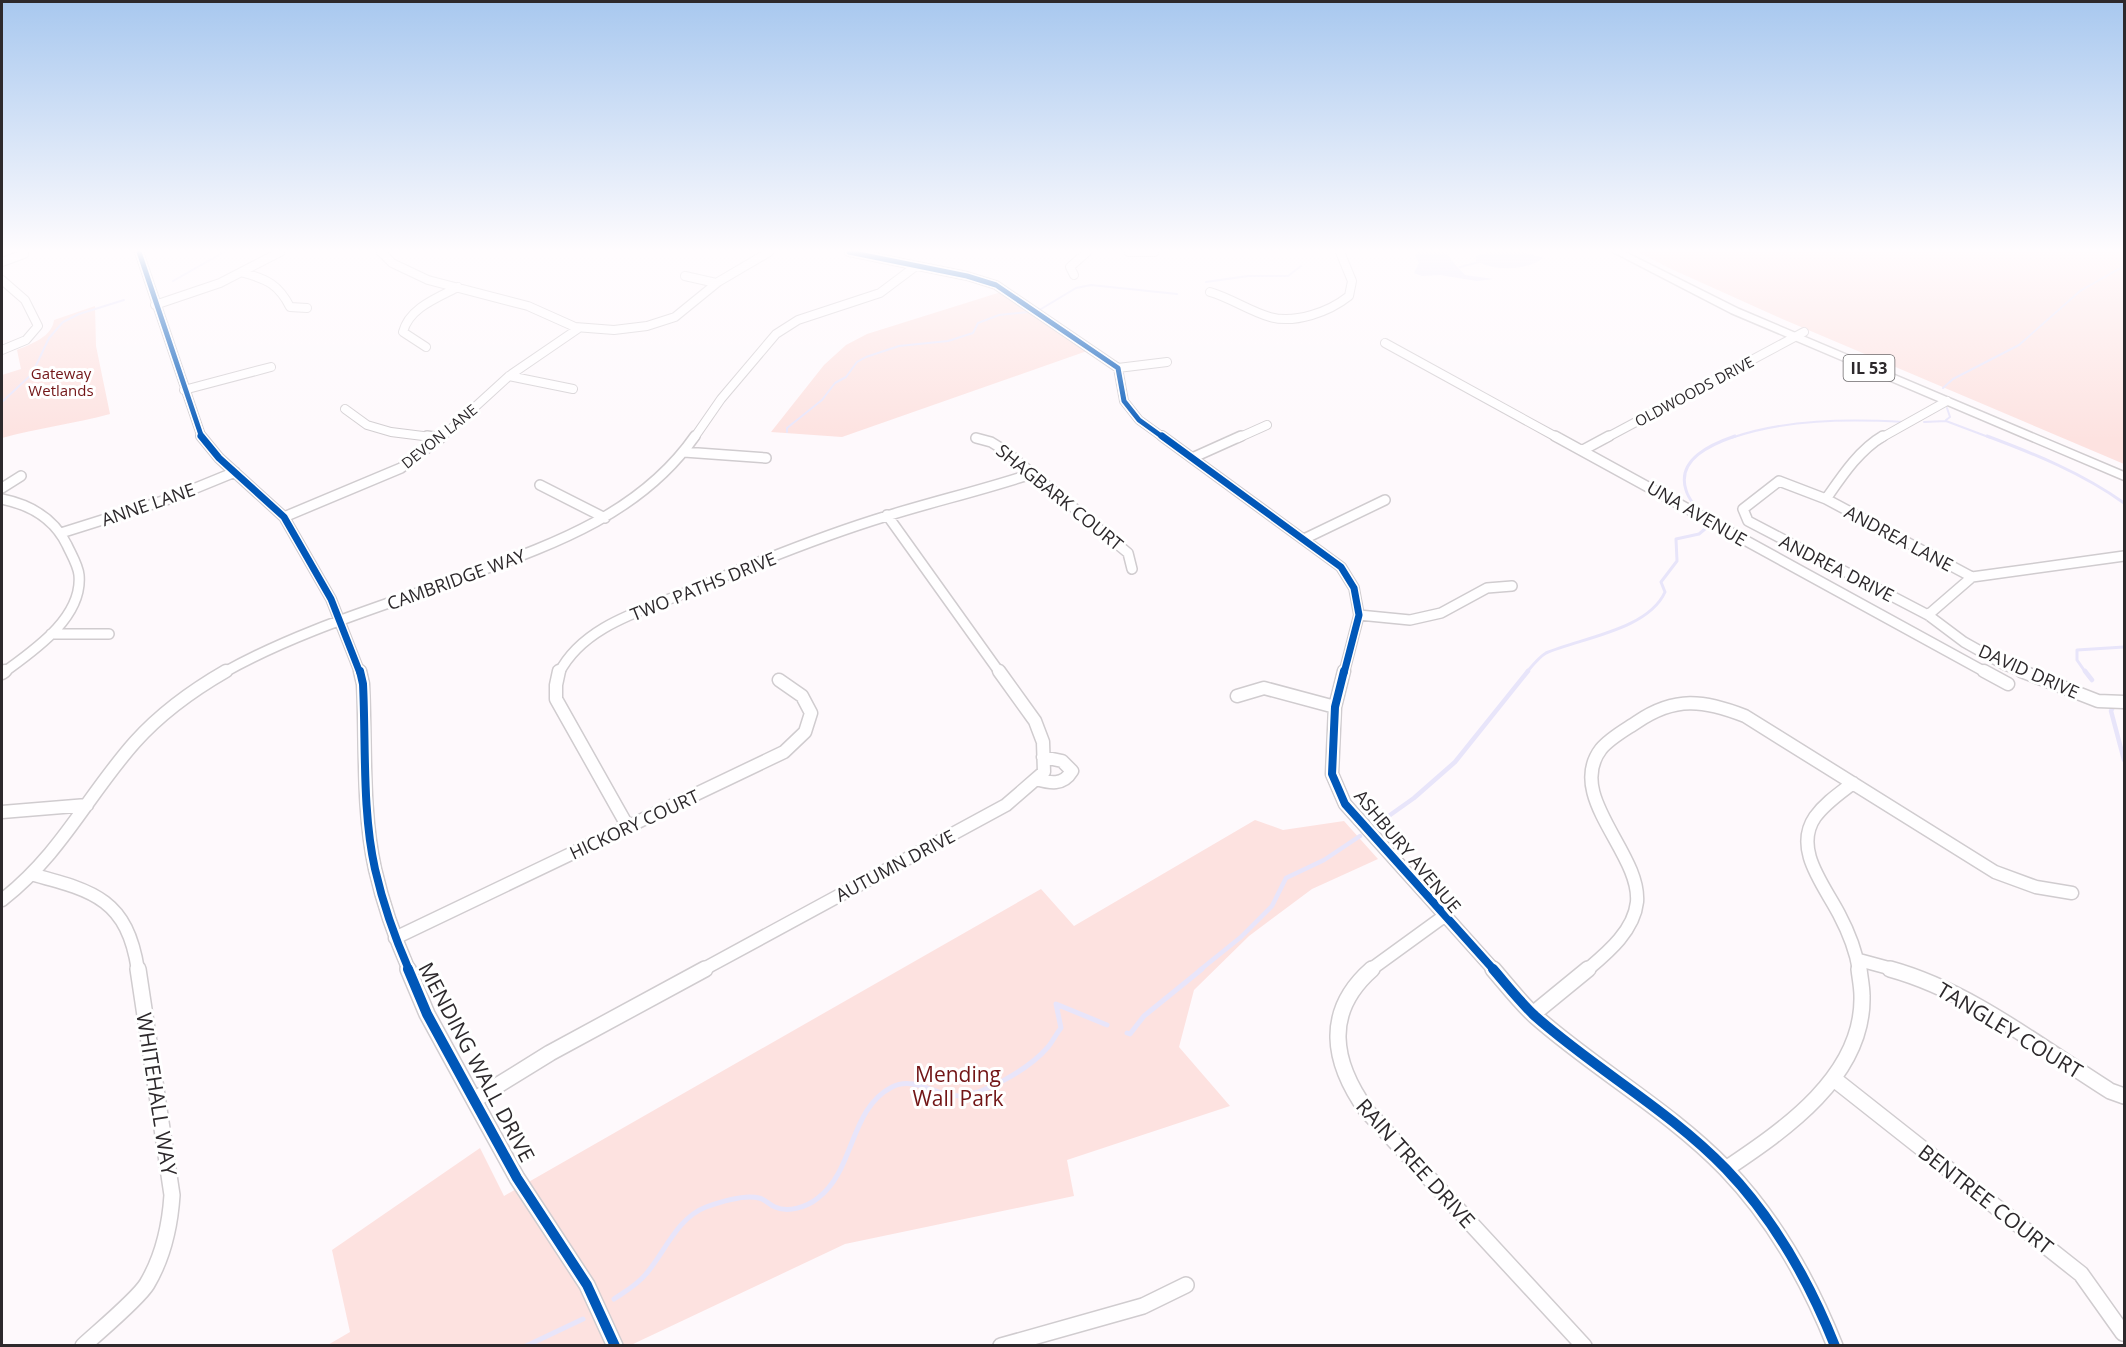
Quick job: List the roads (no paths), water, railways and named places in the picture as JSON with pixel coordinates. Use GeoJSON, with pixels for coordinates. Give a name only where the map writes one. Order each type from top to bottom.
{"type":"FeatureCollection","features":[{"type":"Feature","properties":{"kind":"main road","name":"IL 53"},"geometry":{"type":"LineString","coordinates":[[1752,315],[2124,467]]}},
{"type":"Feature","properties":{"kind":"main road","name":"IL 53"},"geometry":{"type":"LineString","coordinates":[[1759,315],[1947,401],[2124,476]]}},
{"type":"Feature","properties":{"kind":"street"},"geometry":{"type":"LineString","coordinates":[[2,350],[26,340],[38,326],[35,315]]}},
{"type":"Feature","properties":{"kind":"street","name":"MENDING WALL DRIVE"},"geometry":{"type":"LineString","coordinates":[[158,315],[199,434],[219,458],[284,517],[340,621],[359,666],[365,698],[369,827],[375,869],[395,938],[427,1014],[517,1178],[587,1285],[615,1346]]}},
{"type":"Feature","properties":{"kind":"street"},"geometry":{"type":"LineString","coordinates":[[412,315],[406,320],[403,332],[426,347]]}},
{"type":"Feature","properties":{"kind":"street"},"geometry":{"type":"LineString","coordinates":[[549,315],[579,328],[624,329],[667,320],[678,315]]}},
{"type":"Feature","properties":{"kind":"street","name":"CAMBRIDGE WAY"},"geometry":{"type":"LineString","coordinates":[[2,900],[62,844],[87,805],[136,741],[155,721],[199,687],[265,651],[340,621],[556,543],[605,518],[644,492],[684,452],[721,399],[776,334],[798,320],[814,315]]}},
{"type":"Feature","properties":{"kind":"street"},"geometry":{"type":"LineString","coordinates":[[1040,315],[1118,368],[1167,362]]}},
{"type":"Feature","properties":{"kind":"street"},"geometry":{"type":"LineString","coordinates":[[1266,315],[1272,318],[1297,320],[1310,315]]}},
{"type":"Feature","properties":{"kind":"street","name":"DEVON LANE"},"geometry":{"type":"LineString","coordinates":[[284,517],[401,468],[441,438],[509,376],[579,328]]}},
{"type":"Feature","properties":{"kind":"street","name":"OLDWOODS DRIVE"},"geometry":{"type":"LineString","coordinates":[[1583,450],[1800,335]]}},
{"type":"Feature","properties":{"kind":"street","name":"UNA AVENUE"},"geometry":{"type":"LineString","coordinates":[[1385,343],[2008,684]]}},
{"type":"Feature","properties":{"kind":"street"},"geometry":{"type":"LineString","coordinates":[[184,390],[271,367]]}},
{"type":"Feature","properties":{"kind":"street","name":"ASHBURY AVENUE"},"geometry":{"type":"LineString","coordinates":[[1118,368],[1121,394],[1132,414],[1326,554],[1347,575],[1356,597],[1359,615],[1335,707],[1332,774],[1345,804],[1443,917],[1533,1014],[1567,1044],[1671,1122],[1726,1169],[1759,1210],[1794,1260],[1820,1309],[1835,1346]]}},
{"type":"Feature","properties":{"kind":"street"},"geometry":{"type":"LineString","coordinates":[[509,376],[573,389]]}},
{"type":"Feature","properties":{"kind":"street"},"geometry":{"type":"LineString","coordinates":[[1826,499],[1845,471],[1875,441],[1947,401]]}},
{"type":"Feature","properties":{"kind":"street"},"geometry":{"type":"LineString","coordinates":[[345,409],[367,425],[391,432],[441,438]]}},
{"type":"Feature","properties":{"kind":"street"},"geometry":{"type":"LineString","coordinates":[[1192,458],[1267,425]]}},
{"type":"Feature","properties":{"kind":"street","name":"SHAGBARK COURT"},"geometry":{"type":"LineString","coordinates":[[976,438],[998,446],[1128,553],[1132,569]]}},
{"type":"Feature","properties":{"kind":"street"},"geometry":{"type":"LineString","coordinates":[[684,452],[766,458]]}},
{"type":"Feature","properties":{"kind":"street","name":"ANNE LANE"},"geometry":{"type":"LineString","coordinates":[[61,533],[169,499],[235,472]]}},
{"type":"Feature","properties":{"kind":"street","name":"TWO PATHS DRIVE"},"geometry":{"type":"LineString","coordinates":[[628,827],[556,699],[556,682],[566,660],[588,637],[618,621],[821,538],[887,515],[977,492],[1031,474]]}},
{"type":"Feature","properties":{"kind":"street"},"geometry":{"type":"LineString","coordinates":[[2,488],[21,476]]}},
{"type":"Feature","properties":{"kind":"street","name":"ANDREA DRIVE"},"geometry":{"type":"LineString","coordinates":[[1826,499],[1779,481],[1743,509],[1748,521],[1929,615]]}},
{"type":"Feature","properties":{"kind":"street"},"geometry":{"type":"LineString","coordinates":[[540,485],[605,518]]}},
{"type":"Feature","properties":{"kind":"street"},"geometry":{"type":"LineString","coordinates":[[2,499],[21,503],[47,516],[61,533],[77,566],[79,580],[78,592],[65,618],[30,653],[2,673]]}},
{"type":"Feature","properties":{"kind":"street","name":"ANDREA LANE"},"geometry":{"type":"LineString","coordinates":[[1826,499],[1972,576]]}},
{"type":"Feature","properties":{"kind":"street"},"geometry":{"type":"LineString","coordinates":[[1304,539],[1385,500]]}},
{"type":"Feature","properties":{"kind":"street"},"geometry":{"type":"LineString","coordinates":[[887,515],[1035,721],[1041,734],[1044,772],[1036,779]]}},
{"type":"Feature","properties":{"kind":"street"},"geometry":{"type":"LineString","coordinates":[[1929,615],[1972,576],[2124,556]]}},
{"type":"Feature","properties":{"kind":"street"},"geometry":{"type":"LineString","coordinates":[[1359,615],[1410,620],[1441,613],[1487,588],[1512,586]]}},
{"type":"Feature","properties":{"kind":"street","name":"DAVID DRIVE"},"geometry":{"type":"LineString","coordinates":[[1929,615],[1964,642],[2005,664],[2098,701],[2124,702]]}},
{"type":"Feature","properties":{"kind":"street"},"geometry":{"type":"LineString","coordinates":[[51,634],[109,634]]}},
{"type":"Feature","properties":{"kind":"street","name":"HICKORY COURT"},"geometry":{"type":"LineString","coordinates":[[395,938],[775,757],[797,742],[810,719],[809,705],[801,693],[779,680]]}},
{"type":"Feature","properties":{"kind":"street"},"geometry":{"type":"LineString","coordinates":[[1237,696],[1264,688],[1335,707]]}},
{"type":"Feature","properties":{"kind":"street"},"geometry":{"type":"LineString","coordinates":[[1533,1014],[1620,940],[1635,914],[1636,883],[1590,786],[1592,766],[1596,756],[1608,741],[1656,708],[1679,702],[1701,702],[1733,711],[1753,720],[1995,872],[2036,887],[2072,893]]}},
{"type":"Feature","properties":{"kind":"street"},"geometry":{"type":"LineString","coordinates":[[1036,779],[1050,783],[1064,782],[1072,771],[1062,761],[1043,758]]}},
{"type":"Feature","properties":{"kind":"street","name":"AUTUMN DRIVE"},"geometry":{"type":"LineString","coordinates":[[474,1100],[550,1053],[1006,805],[1036,779]]}},
{"type":"Feature","properties":{"kind":"street"},"geometry":{"type":"LineString","coordinates":[[1726,1169],[1787,1127],[1806,1110],[1833,1079],[1859,1026],[1863,989],[1859,960],[1845,925],[1810,859],[1808,839],[1814,818],[1853,783]]}},
{"type":"Feature","properties":{"kind":"street"},"geometry":{"type":"LineString","coordinates":[[2,812],[87,805]]}},
{"type":"Feature","properties":{"kind":"street","name":"WHITEHALL WAY"},"geometry":{"type":"LineString","coordinates":[[31,874],[81,888],[95,895],[115,909],[128,927],[135,951],[172,1195],[167,1237],[146,1286],[83,1346]]}},
{"type":"Feature","properties":{"kind":"street","name":"RAIN TREE DRIVE"},"geometry":{"type":"LineString","coordinates":[[1443,917],[1369,972],[1354,987],[1345,1001],[1338,1025],[1337,1047],[1341,1067],[1359,1101],[1378,1124],[1584,1346]]}},
{"type":"Feature","properties":{"kind":"street","name":"TANGLEY COURT"},"geometry":{"type":"LineString","coordinates":[[1859,960],[1916,976],[1954,992],[2110,1091],[2124,1096]]}},
{"type":"Feature","properties":{"kind":"street","name":"BENTREE COURT"},"geometry":{"type":"LineString","coordinates":[[1833,1079],[2081,1274],[2123,1333]]}},
{"type":"Feature","properties":{"kind":"street"},"geometry":{"type":"LineString","coordinates":[[1001,1346],[1143,1306],[1186,1285]]}},
{"type":"Feature","properties":{"kind":"waterway"},"geometry":{"type":"LineString","coordinates":[[3,401],[32,374],[49,338],[63,322],[77,315]]}},
{"type":"Feature","properties":{"kind":"waterway"},"geometry":{"type":"LineString","coordinates":[[787,432],[787,428],[822,400],[835,383],[846,377],[857,362],[866,357],[899,346],[948,341],[973,333],[978,323],[1000,315]]}},
{"type":"Feature","properties":{"kind":"waterway"},"geometry":{"type":"LineString","coordinates":[[1943,388],[1953,379],[2019,345],[2053,315]]}},
{"type":"Feature","properties":{"kind":"waterway"},"geometry":{"type":"LineString","coordinates":[[1946,420],[1950,417],[1947,408]]}},
{"type":"Feature","properties":{"kind":"waterway"},"geometry":{"type":"LineString","coordinates":[[1924,422],[1946,421],[1991,438]]}},
{"type":"Feature","properties":{"kind":"waterway"},"geometry":{"type":"LineString","coordinates":[[1731,438],[1795,424],[1904,422]]}},
{"type":"Feature","properties":{"kind":"waterway"},"geometry":{"type":"LineString","coordinates":[[1698,511],[1686,490],[1684,479],[1686,470],[1698,454],[1716,443],[1735,436]]}},
{"type":"Feature","properties":{"kind":"waterway"},"geometry":{"type":"LineString","coordinates":[[1987,436],[2075,473],[2124,503]]}},
{"type":"Feature","properties":{"kind":"waterway"},"geometry":{"type":"LineString","coordinates":[[1526,673],[1546,653],[1629,624],[1656,605],[1665,592],[1661,582],[1677,561],[1676,539],[1699,534],[1705,529],[1704,520]]}},
{"type":"Feature","properties":{"kind":"waterway"},"geometry":{"type":"LineString","coordinates":[[2086,673],[2077,660],[2077,650],[2124,647]]}},
{"type":"Feature","properties":{"kind":"waterway"},"geometry":{"type":"LineString","coordinates":[[1376,825],[1414,798],[1455,762],[1528,671]]}},
{"type":"Feature","properties":{"kind":"waterway"},"geometry":{"type":"LineString","coordinates":[[2085,671],[2092,680]]}},
{"type":"Feature","properties":{"kind":"waterway"},"geometry":{"type":"LineString","coordinates":[[2113,707],[2111,711],[2124,760]]}},
{"type":"Feature","properties":{"kind":"waterway"},"geometry":{"type":"LineString","coordinates":[[1200,970],[1241,937],[1272,906],[1286,878],[1324,860],[1360,836]]}},
{"type":"Feature","properties":{"kind":"waterway"},"geometry":{"type":"LineString","coordinates":[[1127,1033],[1130,1034],[1144,1016],[1202,969]]}},
{"type":"Feature","properties":{"kind":"waterway"},"geometry":{"type":"LineString","coordinates":[[614,1299],[643,1278],[679,1227],[696,1212],[706,1207],[732,1199],[753,1197],[780,1209],[791,1209],[818,1198],[839,1172],[867,1110],[878,1097],[892,1087],[906,1083],[914,1084],[949,1095],[961,1096],[1002,1081],[1029,1064],[1048,1047],[1061,1028],[1056,1004],[1107,1025]]}},
{"type":"Feature","properties":{"kind":"waterway"},"geometry":{"type":"LineString","coordinates":[[526,1346],[583,1319]]}},
{"type":"Feature","properties":{"kind":"park label","name":"Gateway Wetlands"},"geometry":{"type":"Point","coordinates":[61,382]}},
{"type":"Feature","properties":{"kind":"park label","name":"Mending Wall Park"},"geometry":{"type":"Point","coordinates":[958,1086]}}]}
